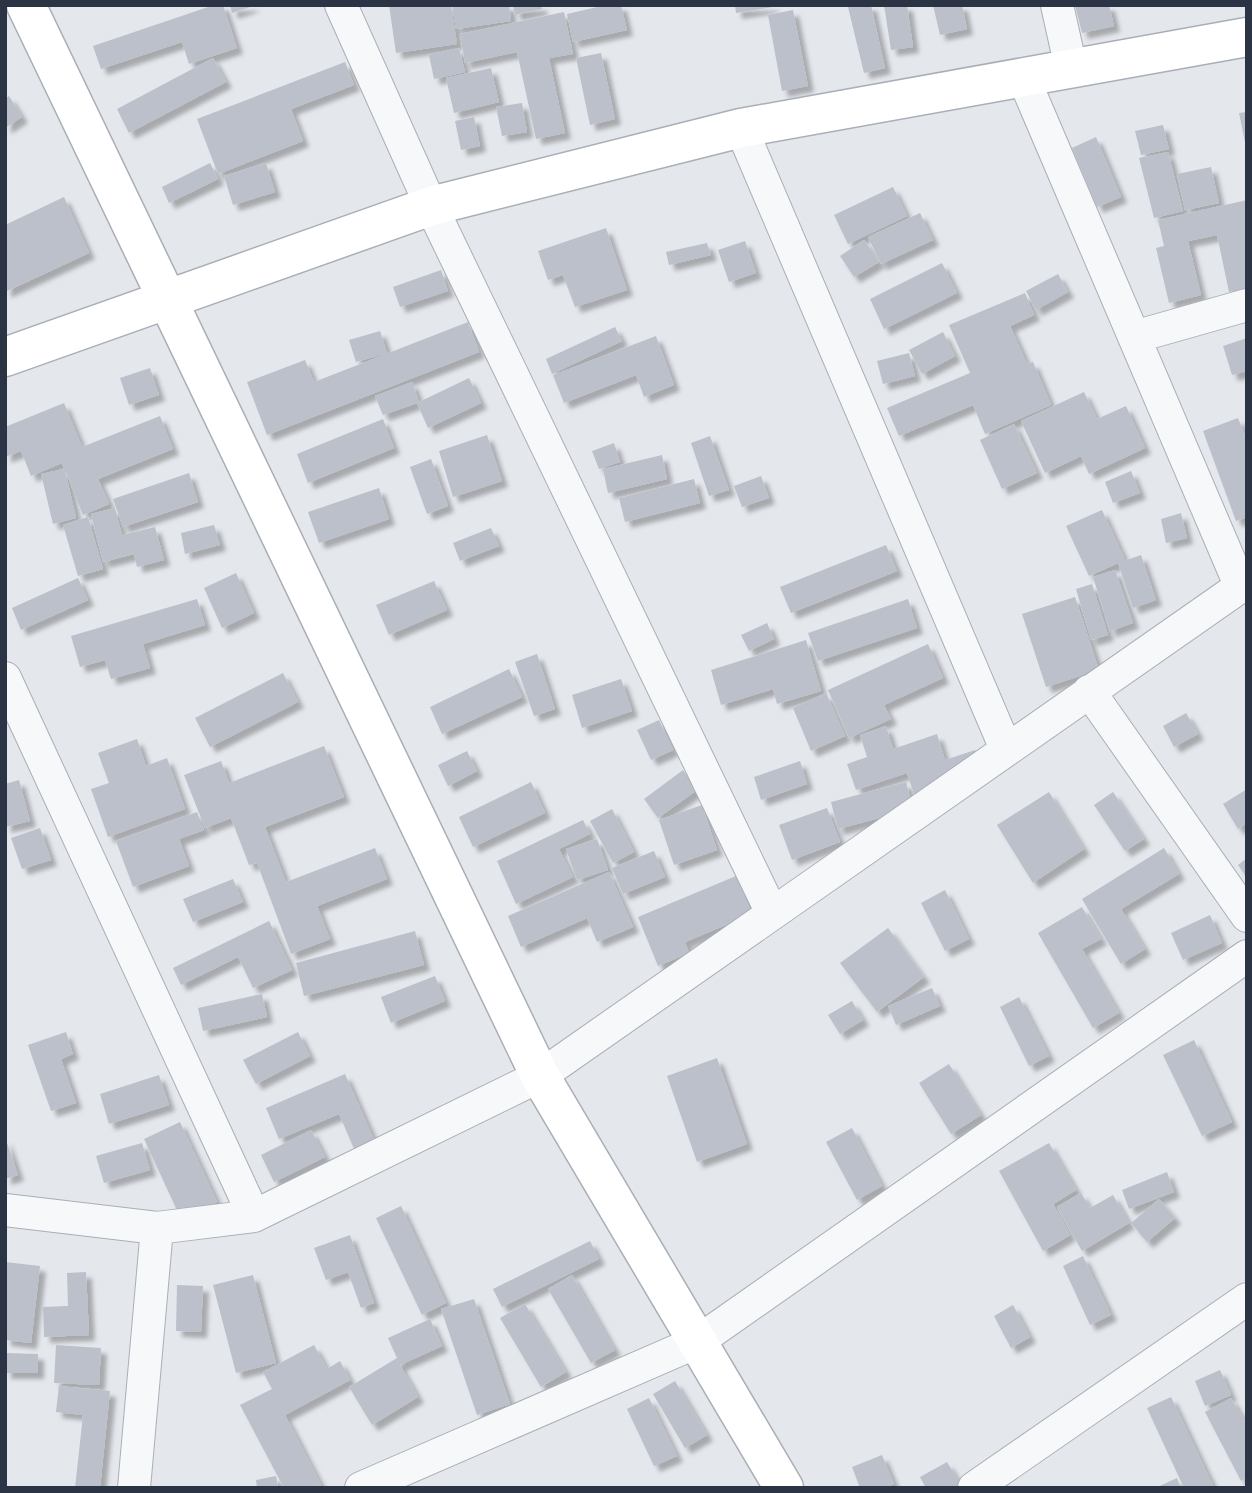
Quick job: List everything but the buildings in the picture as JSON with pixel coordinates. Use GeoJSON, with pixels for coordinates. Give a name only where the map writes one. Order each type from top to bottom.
{"type":"FeatureCollection","features":[{"type":"Feature","properties":{"kind":"street"},"geometry":{"type":"LineString","coordinates":[[26,5],[540,1076],[784,1488]]}},
{"type":"Feature","properties":{"kind":"street"},"geometry":{"type":"LineString","coordinates":[[341,5],[431,206],[772,913]]}},
{"type":"Feature","properties":{"kind":"street"},"geometry":{"type":"LineString","coordinates":[[1057,5],[1071,68]]}},
{"type":"Feature","properties":{"kind":"street"},"geometry":{"type":"LineString","coordinates":[[5,357],[431,206],[741,128],[1247,37]]}},
{"type":"Feature","properties":{"kind":"street"},"geometry":{"type":"LineString","coordinates":[[5,1210],[157,1227],[254,1216],[540,1076],[1243,583],[1023,77]]}},
{"type":"Feature","properties":{"kind":"street"},"geometry":{"type":"LineString","coordinates":[[741,128],[1006,749]]}},
{"type":"Feature","properties":{"kind":"street"},"geometry":{"type":"LineString","coordinates":[[1134,337],[1247,305]]}},
{"type":"Feature","properties":{"kind":"street"},"geometry":{"type":"LineString","coordinates":[[5,678],[254,1216]]}},
{"type":"Feature","properties":{"kind":"street"},"geometry":{"type":"LineString","coordinates":[[1089,691],[1247,916]]}},
{"type":"Feature","properties":{"kind":"street"},"geometry":{"type":"LineString","coordinates":[[361,1488],[697,1342],[1247,956]]}},
{"type":"Feature","properties":{"kind":"street"},"geometry":{"type":"LineString","coordinates":[[134,1488],[157,1227]]}},
{"type":"Feature","properties":{"kind":"street"},"geometry":{"type":"LineString","coordinates":[[974,1488],[1247,1299]]}}]}
